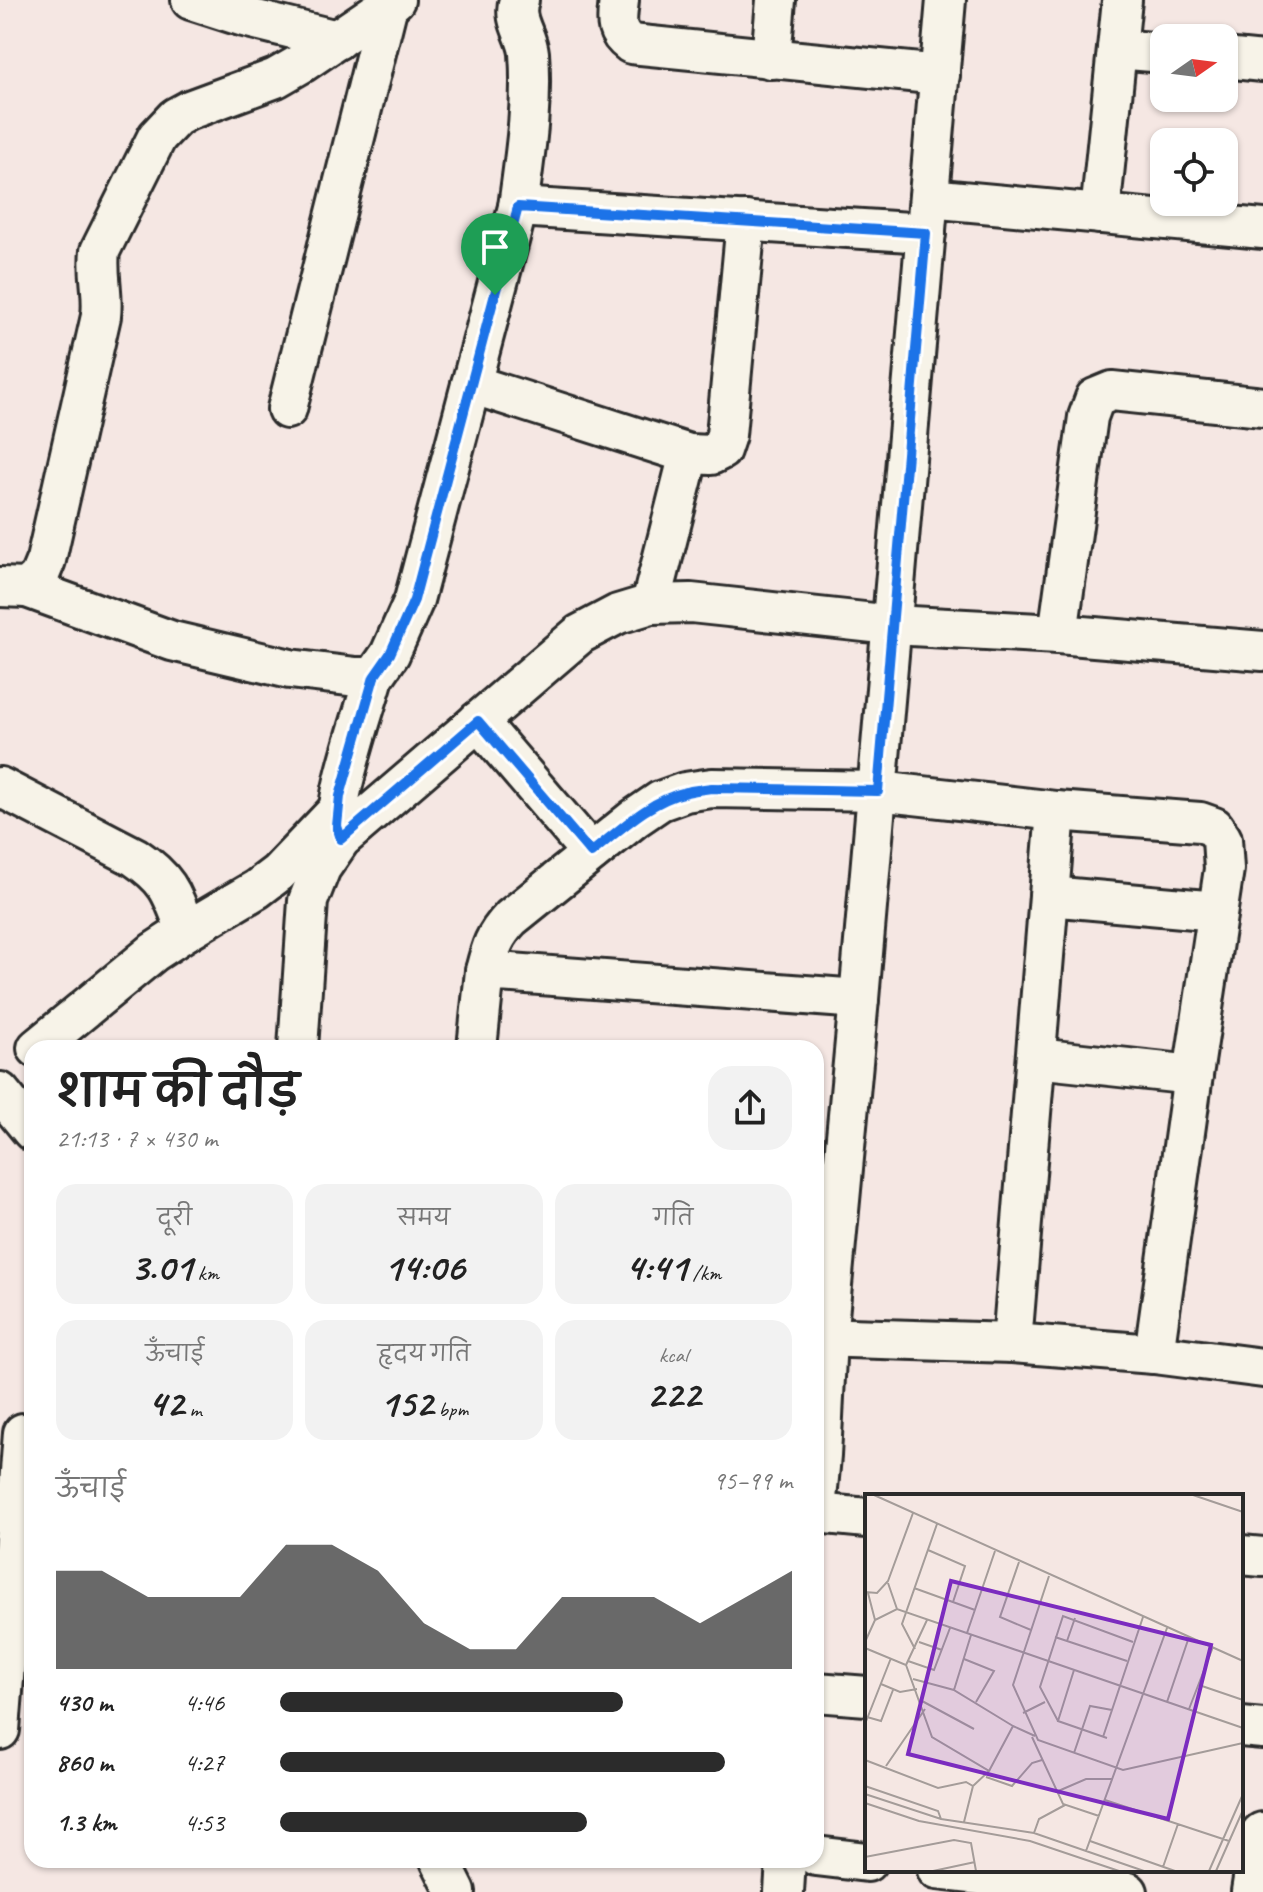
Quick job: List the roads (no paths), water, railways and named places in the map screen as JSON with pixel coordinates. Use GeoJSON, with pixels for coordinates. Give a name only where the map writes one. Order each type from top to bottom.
{"type":"FeatureCollection","features":[{"type":"Feature","properties":{"kind":"street"},"geometry":{"type":"LineString","coordinates":[[191,0],[337,40]]}},
{"type":"Feature","properties":{"kind":"street"},"geometry":{"type":"LineString","coordinates":[[299,1040],[308,901],[339,824],[374,677],[390,654],[414,600],[518,207],[530,104],[528,51],[517,19],[519,0]]}},
{"type":"Feature","properties":{"kind":"street"},"geometry":{"type":"LineString","coordinates":[[619,0],[616,24],[621,37],[631,44],[940,75]]}},
{"type":"Feature","properties":{"kind":"street"},"geometry":{"type":"LineString","coordinates":[[771,59],[776,0]]}},
{"type":"Feature","properties":{"kind":"street"},"geometry":{"type":"LineString","coordinates":[[824,1320],[859,999],[946,0]]}},
{"type":"Feature","properties":{"kind":"street"},"geometry":{"type":"LineString","coordinates":[[1100,214],[1122,0]]}},
{"type":"Feature","properties":{"kind":"street"},"geometry":{"type":"LineString","coordinates":[[14,587],[39,577],[46,560],[101,316],[100,251],[150,147],[176,117],[276,78],[392,2]]}},
{"type":"Feature","properties":{"kind":"street"},"geometry":{"type":"LineString","coordinates":[[287,409],[392,2]]}},
{"type":"Feature","properties":{"kind":"street"},"geometry":{"type":"LineString","coordinates":[[1117,49],[1150,52]]}},
{"type":"Feature","properties":{"kind":"street"},"geometry":{"type":"LineString","coordinates":[[1238,59],[1263,62]]}},
{"type":"Feature","properties":{"kind":"street"},"geometry":{"type":"LineString","coordinates":[[518,207],[746,221],[928,215],[1100,214],[1263,229]]}},
{"type":"Feature","properties":{"kind":"street"},"geometry":{"type":"LineString","coordinates":[[471,384],[689,454],[711,455],[721,450],[726,435],[746,221]]}},
{"type":"Feature","properties":{"kind":"street"},"geometry":{"type":"LineString","coordinates":[[1058,634],[1088,417],[1095,398],[1112,391],[1263,407]]}},
{"type":"Feature","properties":{"kind":"street"},"geometry":{"type":"LineString","coordinates":[[651,604],[689,454]]}},
{"type":"Feature","properties":{"kind":"street"},"geometry":{"type":"LineString","coordinates":[[14,587],[172,641],[290,669],[374,677]]}},
{"type":"Feature","properties":{"kind":"street"},"geometry":{"type":"LineString","coordinates":[[47,1040],[154,952],[257,889],[478,721],[580,634],[618,614],[651,604],[691,603],[892,625],[1058,634],[1263,651]]}},
{"type":"Feature","properties":{"kind":"street"},"geometry":{"type":"LineString","coordinates":[[478,721],[591,853]]}},
{"type":"Feature","properties":{"kind":"street"},"geometry":{"type":"LineString","coordinates":[[0,787],[152,868],[165,881],[186,931]]}},
{"type":"Feature","properties":{"kind":"street"},"geometry":{"type":"LineString","coordinates":[[478,1040],[485,971],[498,931],[591,853],[660,801],[685,792],[712,788],[878,791],[1056,811],[1200,822],[1214,827],[1222,839],[1224,869],[1154,1354]]}},
{"type":"Feature","properties":{"kind":"street"},"geometry":{"type":"LineString","coordinates":[[1012,1343],[1056,811]]}},
{"type":"Feature","properties":{"kind":"street"},"geometry":{"type":"LineString","coordinates":[[1049,896],[1217,911]]}},
{"type":"Feature","properties":{"kind":"street"},"geometry":{"type":"LineString","coordinates":[[485,971],[859,999]]}},
{"type":"Feature","properties":{"kind":"street"},"geometry":{"type":"LineString","coordinates":[[0,1078],[24,1058]]}},
{"type":"Feature","properties":{"kind":"street"},"geometry":{"type":"LineString","coordinates":[[1036,1058],[1193,1075]]}},
{"type":"Feature","properties":{"kind":"street"},"geometry":{"type":"LineString","coordinates":[[0,1092],[24,1121]]}},
{"type":"Feature","properties":{"kind":"street"},"geometry":{"type":"LineString","coordinates":[[824,1338],[1012,1343],[1154,1354],[1263,1368]]}},
{"type":"Feature","properties":{"kind":"street"},"geometry":{"type":"LineString","coordinates":[[0,1730],[18,1432]]}},
{"type":"Feature","properties":{"kind":"street"},"geometry":{"type":"LineString","coordinates":[[824,1513],[865,1518]]}},
{"type":"Feature","properties":{"kind":"street"},"geometry":{"type":"LineString","coordinates":[[1243,1555],[1263,1557]]}},
{"type":"Feature","properties":{"kind":"street"},"geometry":{"type":"LineString","coordinates":[[824,1693],[865,1696]]}},
{"type":"Feature","properties":{"kind":"street"},"geometry":{"type":"LineString","coordinates":[[1243,1727],[1263,1729]]}},
{"type":"Feature","properties":{"kind":"street"},"geometry":{"type":"LineString","coordinates":[[1254,1892],[1263,1835]]}},
{"type":"Feature","properties":{"kind":"street"},"geometry":{"type":"LineString","coordinates":[[824,1857],[865,1862]]}},
{"type":"Feature","properties":{"kind":"street"},"geometry":{"type":"LineString","coordinates":[[444,1868],[456,1892]]}},
{"type":"Feature","properties":{"kind":"street"},"geometry":{"type":"LineString","coordinates":[[784,1892],[786,1868]]}},
{"type":"Feature","properties":{"kind":"street"},"geometry":{"type":"LineString","coordinates":[[960,1879],[1128,1892]]}}]}
